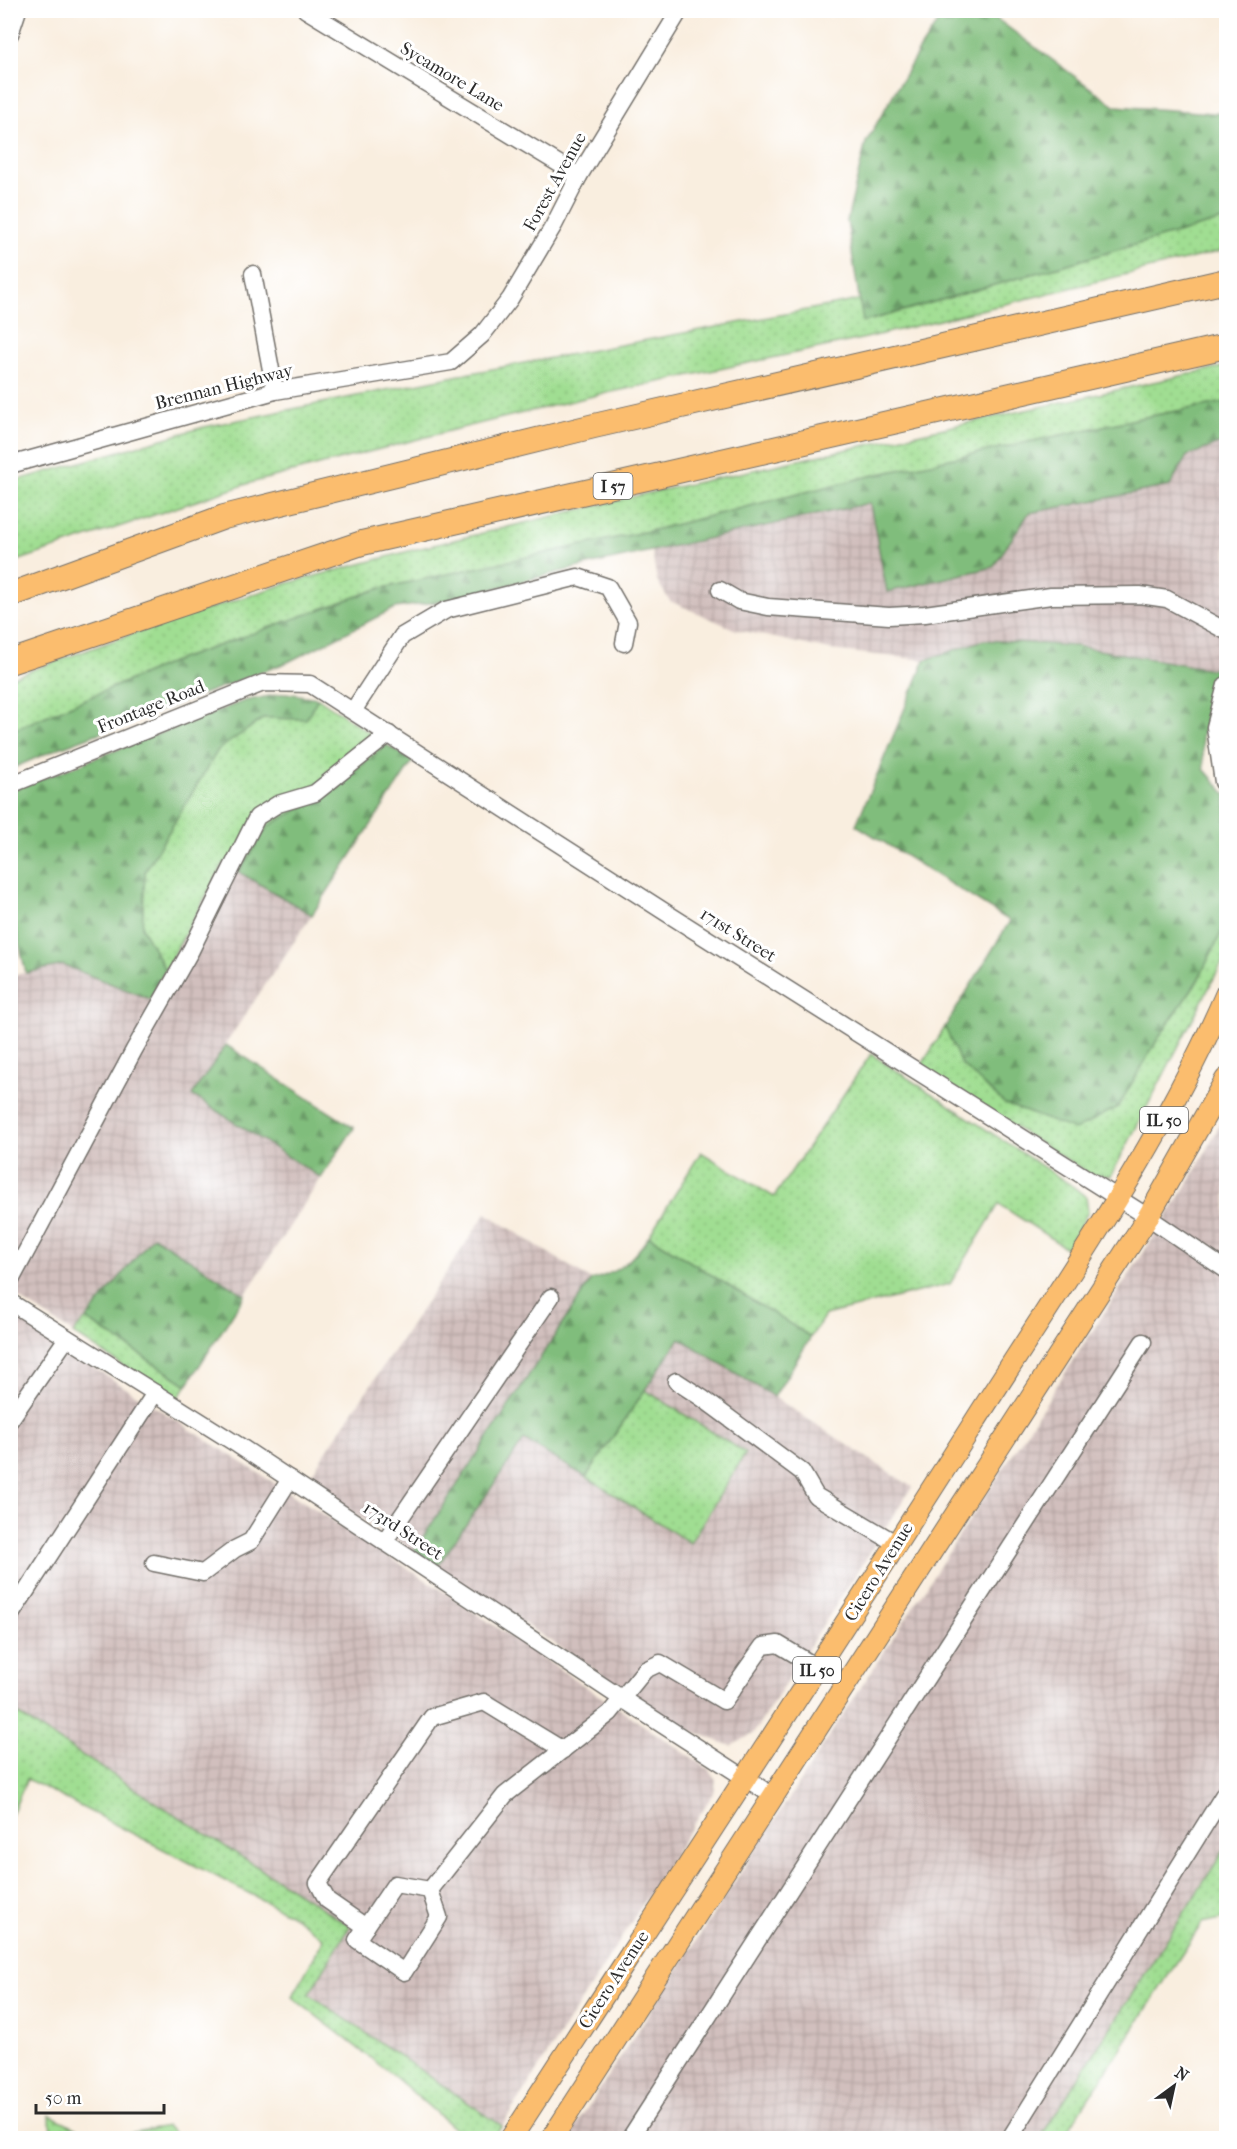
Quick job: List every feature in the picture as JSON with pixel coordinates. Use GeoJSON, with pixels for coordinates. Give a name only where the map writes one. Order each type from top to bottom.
{"type":"FeatureCollection","features":[{"type":"Feature","properties":{"kind":"highway"},"geometry":{"type":"LineString","coordinates":[[10,595],[224,518],[594,426],[1227,281]]}},
{"type":"Feature","properties":{"kind":"highway","name":"I 57"},"geometry":{"type":"LineString","coordinates":[[10,662],[362,543],[1227,346]]}},
{"type":"Feature","properties":{"kind":"main road","name":"Cicero Avenue"},"geometry":{"type":"LineString","coordinates":[[511,2139],[818,1668],[1117,1198],[1166,1117],[1227,994]]}},
{"type":"Feature","properties":{"kind":"main road","name":"Cicero Avenue"},"geometry":{"type":"LineString","coordinates":[[553,2138],[1148,1217],[1227,1079]]}},
{"type":"Feature","properties":{"kind":"main road"},"geometry":{"type":"LineString","coordinates":[[548,2081],[577,2100]]}},
{"type":"Feature","properties":{"kind":"street"},"geometry":{"type":"LineString","coordinates":[[10,34],[18,10]]}},
{"type":"Feature","properties":{"kind":"street","name":"Sycamore Lane"},"geometry":{"type":"LineString","coordinates":[[306,10],[579,176]]}},
{"type":"Feature","properties":{"kind":"street","name":"Forest Avenue"},"geometry":{"type":"LineString","coordinates":[[451,362],[482,335],[510,299],[554,225],[579,176],[680,10]]}},
{"type":"Feature","properties":{"kind":"street"},"geometry":{"type":"LineString","coordinates":[[253,274],[275,391]]}},
{"type":"Feature","properties":{"kind":"street","name":"Brennan Highway"},"geometry":{"type":"LineString","coordinates":[[10,465],[275,391],[451,362]]}},
{"type":"Feature","properties":{"kind":"street"},"geometry":{"type":"LineString","coordinates":[[353,711],[402,636],[446,610],[578,577],[608,588],[628,622],[624,643]]}},
{"type":"Feature","properties":{"kind":"street"},"geometry":{"type":"LineString","coordinates":[[720,590],[739,601],[768,607],[889,616],[925,614],[1050,596],[1140,595],[1167,599],[1227,631]]}},
{"type":"Feature","properties":{"kind":"street","name":"Frontage Road"},"geometry":{"type":"LineString","coordinates":[[10,785],[263,683],[310,684]]}},
{"type":"Feature","properties":{"kind":"street","name":"171st Street"},"geometry":{"type":"LineString","coordinates":[[310,684],[1148,1217],[1227,1270]]}},
{"type":"Feature","properties":{"kind":"street"},"geometry":{"type":"LineString","coordinates":[[1227,685],[1215,727],[1223,782],[1227,783]]}},
{"type":"Feature","properties":{"kind":"street"},"geometry":{"type":"LineString","coordinates":[[10,1282],[134,1050],[191,950],[257,817],[278,804],[315,793],[389,734]]}},
{"type":"Feature","properties":{"kind":"street"},"geometry":{"type":"LineString","coordinates":[[384,1542],[551,1297]]}},
{"type":"Feature","properties":{"kind":"street","name":"173rd Street"},"geometry":{"type":"LineString","coordinates":[[10,1302],[290,1479],[773,1796]]}},
{"type":"Feature","properties":{"kind":"street"},"geometry":{"type":"LineString","coordinates":[[10,1420],[67,1338]]}},
{"type":"Feature","properties":{"kind":"street"},"geometry":{"type":"LineString","coordinates":[[630,2139],[1143,1342]]}},
{"type":"Feature","properties":{"kind":"street"},"geometry":{"type":"LineString","coordinates":[[676,1381],[801,1472],[816,1497],[897,1544]]}},
{"type":"Feature","properties":{"kind":"street"},"geometry":{"type":"LineString","coordinates":[[10,1616],[155,1393]]}},
{"type":"Feature","properties":{"kind":"street"},"geometry":{"type":"LineString","coordinates":[[154,1563],[203,1573],[251,1541],[290,1479]]}},
{"type":"Feature","properties":{"kind":"street"},"geometry":{"type":"LineString","coordinates":[[430,1890],[505,1796],[610,1713],[645,1670],[660,1663],[724,1701],[764,1646],[778,1644],[818,1668]]}},
{"type":"Feature","properties":{"kind":"street"},"geometry":{"type":"LineString","coordinates":[[366,1927],[327,1900],[318,1883],[432,1717],[484,1702],[563,1750]]}},
{"type":"Feature","properties":{"kind":"street"},"geometry":{"type":"LineString","coordinates":[[1010,2139],[1227,1791]]}},
{"type":"Feature","properties":{"kind":"street"},"geometry":{"type":"LineString","coordinates":[[395,1884],[430,1890],[439,1917],[404,1972],[357,1940],[395,1884]]}},
{"type":"Feature","properties":{"kind":"shaded area"},"geometry":{"type":"Polygon","coordinates":[[[1226,441],[1226,672],[1075,646],[984,640],[925,660],[830,650],[734,629],[670,601],[657,581],[652,551],[870,503],[888,591],[993,567],[1029,513],[1170,486],[1187,456],[1226,441]]]}},
{"type":"Feature","properties":{"kind":"shaded area"},"geometry":{"type":"Polygon","coordinates":[[[225,863],[312,915],[192,1094],[321,1178],[245,1295],[153,1236],[73,1333],[11,1293],[10,976],[63,965],[150,998],[225,863]]]}},
{"type":"Feature","properties":{"kind":"shaded area"},"geometry":{"type":"Polygon","coordinates":[[[1226,1113],[1226,1847],[1040,2138],[568,2138],[1188,1184],[1226,1113]]]}},
{"type":"Feature","properties":{"kind":"shaded area"},"geometry":{"type":"Polygon","coordinates":[[[486,1213],[591,1280],[414,1551],[305,1483],[486,1213]]]}},
{"type":"Feature","properties":{"kind":"shaded area"},"geometry":{"type":"Polygon","coordinates":[[[10,1314],[432,1584],[709,1769],[716,1780],[714,1792],[502,2126],[309,1994],[349,1926],[11,1710],[10,1314]]]}},
{"type":"Feature","properties":{"kind":"shaded area"},"geometry":{"type":"Polygon","coordinates":[[[680,1337],[912,1487],[753,1734],[731,1746],[684,1728],[437,1567],[524,1439],[690,1542],[746,1454],[645,1390],[680,1337]]]}},
{"type":"Feature","properties":{"kind":"green space"},"geometry":{"type":"Polygon","coordinates":[[[946,10],[986,11],[1115,106],[1226,114],[1226,219],[863,322],[847,221],[866,142],[918,52],[946,10]]]}},
{"type":"Feature","properties":{"kind":"green space"},"geometry":{"type":"Polygon","coordinates":[[[1226,219],[1226,250],[866,338],[593,396],[453,430],[250,483],[11,563],[11,482],[204,427],[460,375],[859,300],[864,322],[1226,219]]]}},
{"type":"Feature","properties":{"kind":"green space"},"geometry":{"type":"Polygon","coordinates":[[[1226,366],[1226,402],[870,476],[658,529],[378,589],[172,662],[11,731],[10,678],[140,631],[285,584],[417,549],[640,495],[1226,366]]]}},
{"type":"Feature","properties":{"kind":"green space"},"geometry":{"type":"Polygon","coordinates":[[[1226,402],[1226,441],[1187,456],[1170,486],[1029,513],[993,567],[887,592],[870,503],[592,564],[443,601],[395,608],[288,662],[54,750],[11,769],[11,731],[172,662],[378,589],[658,529],[870,476],[1226,402]]]}},
{"type":"Feature","properties":{"kind":"green space"},"geometry":{"type":"Polygon","coordinates":[[[984,640],[1075,646],[1222,671],[1202,736],[1204,769],[1226,794],[1226,923],[1198,980],[1159,1037],[1118,1107],[1075,1130],[1005,1104],[961,1064],[945,1027],[1010,921],[856,825],[925,660],[984,640]]]}},
{"type":"Feature","properties":{"kind":"green space"},"geometry":{"type":"Polygon","coordinates":[[[286,693],[318,698],[306,719],[264,718],[218,750],[145,871],[142,928],[165,970],[150,999],[63,965],[26,973],[11,909],[10,791],[244,701],[286,693]]]}},
{"type":"Feature","properties":{"kind":"green space"},"geometry":{"type":"Polygon","coordinates":[[[318,698],[387,745],[327,794],[268,826],[239,872],[224,863],[165,970],[142,928],[145,871],[218,749],[264,718],[306,719],[318,698]]]}},
{"type":"Feature","properties":{"kind":"green space"},"geometry":{"type":"Polygon","coordinates":[[[387,745],[413,761],[312,915],[239,872],[268,826],[327,794],[387,745]]]}},
{"type":"Feature","properties":{"kind":"green space"},"geometry":{"type":"Polygon","coordinates":[[[1226,923],[1226,955],[1111,1176],[1091,1175],[920,1068],[945,1027],[961,1064],[1159,1037],[1198,980],[1226,923]]]}},
{"type":"Feature","properties":{"kind":"green space"},"geometry":{"type":"Polygon","coordinates":[[[226,1045],[354,1128],[321,1178],[192,1095],[226,1045]]]}},
{"type":"Feature","properties":{"kind":"green space"},"geometry":{"type":"Polygon","coordinates":[[[871,1054],[1071,1185],[1086,1197],[1088,1212],[1067,1249],[999,1204],[950,1284],[825,1315],[811,1337],[649,1236],[701,1152],[774,1197],[871,1054]]]}},
{"type":"Feature","properties":{"kind":"green space"},"geometry":{"type":"Polygon","coordinates":[[[153,1236],[245,1295],[187,1385],[86,1319],[153,1236]]]}},
{"type":"Feature","properties":{"kind":"green space"},"geometry":{"type":"Polygon","coordinates":[[[649,1236],[811,1337],[774,1397],[680,1338],[586,1477],[524,1440],[437,1567],[414,1551],[591,1280],[624,1264],[649,1236]]]}},
{"type":"Feature","properties":{"kind":"green space"},"geometry":{"type":"Polygon","coordinates":[[[86,1319],[187,1385],[176,1401],[73,1333],[86,1319]]]}},
{"type":"Feature","properties":{"kind":"green space"},"geometry":{"type":"Polygon","coordinates":[[[645,1390],[746,1453],[690,1543],[586,1477],[645,1390]]]}},
{"type":"Feature","properties":{"kind":"green space"},"geometry":{"type":"Polygon","coordinates":[[[11,1710],[350,1926],[309,1994],[502,2126],[493,2138],[458,2138],[457,2131],[395,2077],[292,1997],[324,1939],[295,1917],[27,1779],[11,1816],[11,1710]]]}},
{"type":"Feature","properties":{"kind":"green space"},"geometry":{"type":"Polygon","coordinates":[[[1226,1847],[1226,1918],[1202,1923],[1063,2138],[1040,2138],[1226,1847]]]}},
{"type":"Feature","properties":{"kind":"green space"},"geometry":{"type":"Polygon","coordinates":[[[50,2115],[97,2138],[51,2138],[50,2115]]]}},
{"type":"Feature","properties":{"kind":"green space"},"geometry":{"type":"Polygon","coordinates":[[[167,2126],[179,2138],[113,2138],[134,2132],[167,2126]]]}}]}
